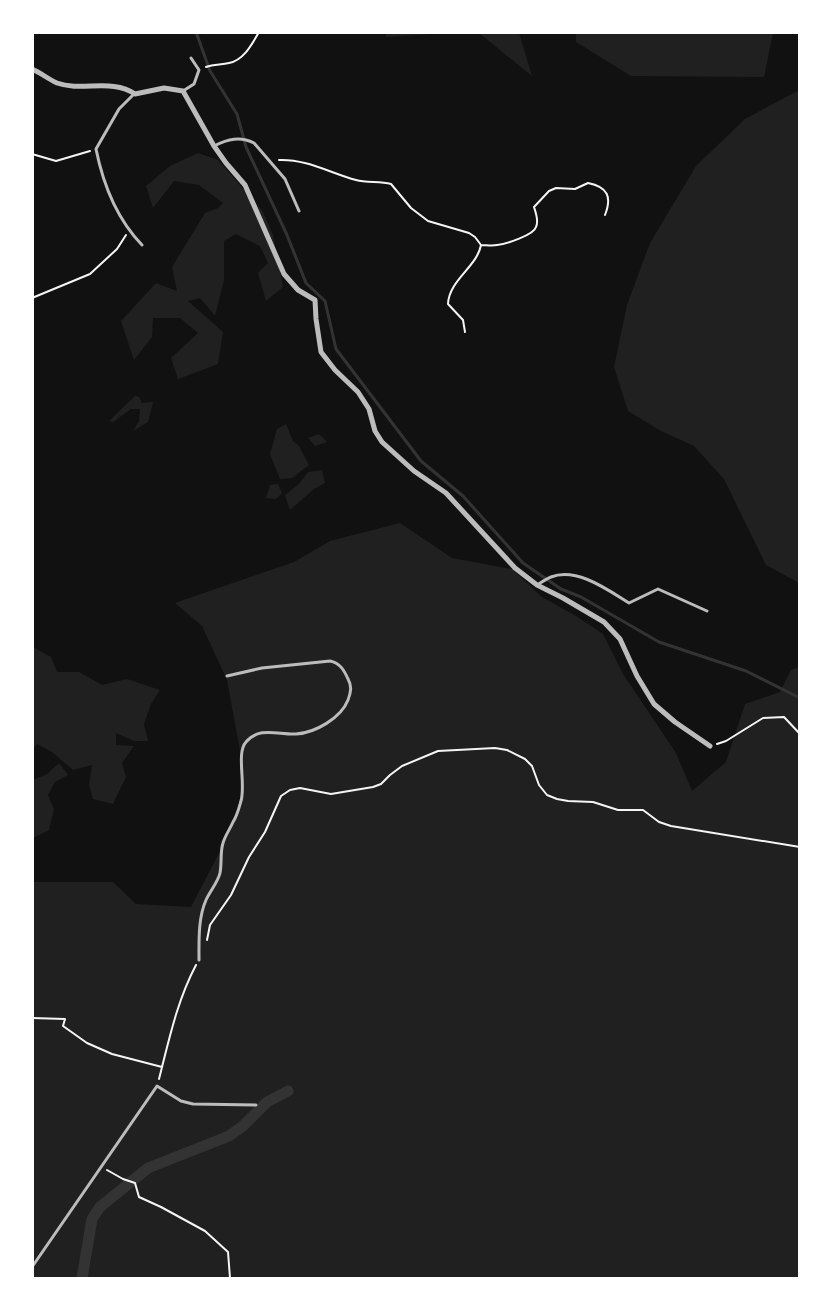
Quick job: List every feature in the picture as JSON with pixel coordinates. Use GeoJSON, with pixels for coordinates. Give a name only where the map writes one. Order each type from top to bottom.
{"type":"FeatureCollection","features":[{"type":"Feature","properties":{"kind":"street"},"geometry":{"type":"LineString","coordinates":[[32,69],[58,83],[82,86],[113,86],[127,89],[135,94],[164,88],[183,91],[214,146],[245,185],[284,274],[298,290],[315,300],[321,352],[358,392],[369,408],[375,431],[382,442],[414,472],[446,493],[515,568],[537,585],[604,622],[620,640],[637,676],[654,704],[675,722],[710,746]]}},
{"type":"Feature","properties":{"kind":"lane"},"geometry":{"type":"LineString","coordinates":[[183,91],[194,84],[199,70],[192,58]]}},
{"type":"Feature","properties":{"kind":"lane"},"geometry":{"type":"LineString","coordinates":[[135,94],[119,109],[96,149],[100,170],[119,215],[129,231],[142,245]]}},
{"type":"Feature","properties":{"kind":"lane"},"geometry":{"type":"LineString","coordinates":[[214,146],[223,141],[236,138],[254,143],[285,179],[299,211]]}},
{"type":"Feature","properties":{"kind":"lane"},"geometry":{"type":"LineString","coordinates":[[537,585],[552,576],[567,574],[585,578],[629,602],[658,589],[708,611]]}},
{"type":"Feature","properties":{"kind":"lane"},"geometry":{"type":"LineString","coordinates":[[199,960],[198,936],[205,902],[220,874],[223,843],[235,820],[242,799],[244,781],[242,759],[244,746],[250,738],[261,733],[299,734],[330,721],[338,716],[344,708],[351,688],[351,683],[343,668],[335,662],[328,660],[258,669],[227,676]]}},
{"type":"Feature","properties":{"kind":"lane"},"geometry":{"type":"LineString","coordinates":[[32,1267],[156,1086],[182,1102],[193,1104],[256,1105]]}},
{"type":"Feature","properties":{"kind":"path"},"geometry":{"type":"LineString","coordinates":[[204,68],[231,63],[247,52],[259,32]]}},
{"type":"Feature","properties":{"kind":"path"},"geometry":{"type":"LineString","coordinates":[[32,154],[56,161],[82,155],[96,149]]}},
{"type":"Feature","properties":{"kind":"path"},"geometry":{"type":"LineString","coordinates":[[269,161],[292,160],[358,181],[391,184],[411,208],[428,221],[469,233],[475,237],[481,246],[480,253],[451,290],[448,300],[448,304],[463,320],[465,332]]}},
{"type":"Feature","properties":{"kind":"path"},"geometry":{"type":"LineString","coordinates":[[481,246],[497,246],[532,232],[536,228],[537,216],[534,208],[549,191],[556,188],[575,189],[588,183],[602,188],[606,191],[609,205],[605,215]]}},
{"type":"Feature","properties":{"kind":"path"},"geometry":{"type":"LineString","coordinates":[[32,298],[90,274],[117,250],[129,231]]}},
{"type":"Feature","properties":{"kind":"path"},"geometry":{"type":"LineString","coordinates":[[710,746],[726,741],[763,718],[784,717],[800,734]]}},
{"type":"Feature","properties":{"kind":"path"},"geometry":{"type":"LineString","coordinates":[[206,943],[210,925],[231,895],[249,858],[265,832],[281,796],[290,790],[300,788],[331,794],[353,792],[373,787],[381,784],[390,774],[402,766],[438,751],[495,748],[507,750],[525,759],[534,771],[543,791],[557,799],[592,802],[618,810],[643,810],[660,822],[671,826],[800,847]]}},
{"type":"Feature","properties":{"kind":"path"},"geometry":{"type":"LineString","coordinates":[[156,1086],[175,1014],[187,982],[199,960]]}},
{"type":"Feature","properties":{"kind":"path"},"geometry":{"type":"LineString","coordinates":[[32,1018],[65,1020],[63,1026],[87,1043],[112,1054],[162,1067]]}},
{"type":"Feature","properties":{"kind":"path"},"geometry":{"type":"LineString","coordinates":[[109,1171],[135,1183],[139,1197],[205,1231],[228,1252],[230,1278]]}},
{"type":"Feature","properties":{"kind":"shaded area"},"geometry":{"type":"Polygon","coordinates":[[[386,32],[444,33],[386,37],[386,32]]]}},
{"type":"Feature","properties":{"kind":"shaded area"},"geometry":{"type":"Polygon","coordinates":[[[576,32],[773,33],[764,77],[631,76],[576,42],[576,32]]]}},
{"type":"Feature","properties":{"kind":"shaded area"},"geometry":{"type":"Polygon","coordinates":[[[479,33],[519,33],[532,76],[479,33]]]}},
{"type":"Feature","properties":{"kind":"shaded area"},"geometry":{"type":"Polygon","coordinates":[[[799,90],[799,583],[766,565],[724,479],[694,446],[661,431],[628,411],[614,367],[627,305],[650,243],[696,166],[745,119],[799,90]]]}},
{"type":"Feature","properties":{"kind":"shaded area"},"geometry":{"type":"Polygon","coordinates":[[[198,153],[218,160],[262,210],[273,235],[283,287],[266,301],[258,273],[268,263],[260,246],[236,234],[224,241],[224,280],[215,316],[200,298],[188,301],[223,332],[218,364],[178,379],[171,358],[198,333],[180,318],[153,318],[152,337],[134,360],[121,321],[156,283],[177,291],[172,267],[205,213],[218,208],[223,203],[199,185],[174,181],[153,208],[146,186],[170,166],[198,153]]]}},
{"type":"Feature","properties":{"kind":"shaded area"},"geometry":{"type":"Polygon","coordinates":[[[135,396],[139,397],[142,403],[153,402],[148,422],[133,431],[139,421],[140,409],[131,409],[113,422],[109,421],[135,396]]]}},
{"type":"Feature","properties":{"kind":"shaded area"},"geometry":{"type":"Polygon","coordinates":[[[286,424],[293,441],[299,446],[309,465],[292,478],[280,479],[270,454],[277,429],[286,424]]]}},
{"type":"Feature","properties":{"kind":"shaded area"},"geometry":{"type":"Polygon","coordinates":[[[319,434],[327,442],[315,446],[308,438],[319,434]]]}},
{"type":"Feature","properties":{"kind":"shaded area"},"geometry":{"type":"Polygon","coordinates":[[[322,470],[325,483],[314,489],[290,510],[285,495],[299,484],[308,472],[322,470]]]}},
{"type":"Feature","properties":{"kind":"shaded area"},"geometry":{"type":"Polygon","coordinates":[[[278,484],[282,493],[276,499],[266,498],[270,485],[278,484]]]}},
{"type":"Feature","properties":{"kind":"shaded area"},"geometry":{"type":"Polygon","coordinates":[[[400,523],[452,558],[512,569],[542,597],[603,634],[623,674],[676,753],[692,791],[726,762],[745,704],[780,692],[791,670],[799,667],[799,1278],[33,1278],[32,882],[113,882],[136,904],[191,907],[230,832],[241,805],[241,756],[227,680],[202,626],[175,603],[294,562],[330,541],[400,523]]]}},
{"type":"Feature","properties":{"kind":"shaded area"},"geometry":{"type":"Polygon","coordinates":[[[33,647],[51,657],[57,672],[79,672],[102,685],[127,679],[160,690],[151,704],[144,724],[148,741],[134,741],[116,733],[116,745],[134,746],[122,763],[126,777],[113,804],[93,799],[89,785],[92,765],[73,770],[52,752],[37,744],[33,749],[33,647]]]}},
{"type":"Feature","properties":{"kind":"shaded area"},"geometry":{"type":"Polygon","coordinates":[[[59,763],[68,775],[55,782],[48,795],[54,809],[49,830],[33,838],[33,780],[47,774],[59,763]]]}},
{"type":"Feature","properties":{"kind":"waterway"},"geometry":{"type":"LineString","coordinates":[[196,32],[210,71],[237,114],[246,147],[287,235],[306,283],[325,301],[336,349],[421,461],[463,496],[523,563],[561,589],[581,597],[659,642],[746,671],[800,698]]}},
{"type":"Feature","properties":{"kind":"waterway"},"geometry":{"type":"LineString","coordinates":[[82,1278],[92,1219],[100,1207],[148,1168],[229,1136],[243,1126],[267,1102],[288,1091]]}}]}
